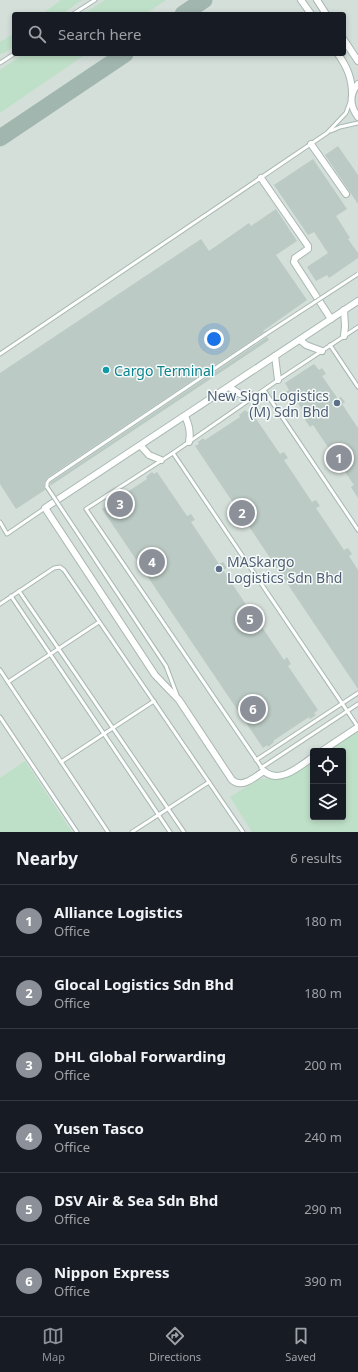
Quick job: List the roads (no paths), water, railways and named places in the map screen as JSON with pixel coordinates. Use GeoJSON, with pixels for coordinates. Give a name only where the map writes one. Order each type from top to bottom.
{"type":"FeatureCollection","features":[{"type":"Feature","properties":{"kind":"street"},"geometry":{"type":"LineString","coordinates":[[301,0],[310,12]]}},
{"type":"Feature","properties":{"kind":"street"},"geometry":{"type":"LineString","coordinates":[[316,0],[325,12]]}},
{"type":"Feature","properties":{"kind":"street"},"geometry":{"type":"LineString","coordinates":[[346,43],[358,61]]}},
{"type":"Feature","properties":{"kind":"street"},"geometry":{"type":"LineString","coordinates":[[339,56],[350,75],[354,111],[358,117]]}},
{"type":"Feature","properties":{"kind":"street"},"geometry":{"type":"LineString","coordinates":[[352,96],[358,84]]}},
{"type":"Feature","properties":{"kind":"street"},"geometry":{"type":"LineString","coordinates":[[311,144],[346,194]]}},
{"type":"Feature","properties":{"kind":"street"},"geometry":{"type":"LineString","coordinates":[[261,178],[308,246],[308,249],[295,258],[294,262],[331,319]]}},
{"type":"Feature","properties":{"kind":"street"},"geometry":{"type":"LineString","coordinates":[[310,759],[285,775],[266,774],[262,770],[244,783],[234,783],[179,700],[156,674],[45,508],[141,446],[358,301]]}},
{"type":"Feature","properties":{"kind":"street"},"geometry":{"type":"LineString","coordinates":[[344,310],[346,326],[344,336]]}},
{"type":"Feature","properties":{"kind":"street"},"geometry":{"type":"LineString","coordinates":[[300,340],[306,345],[322,351]]}},
{"type":"Feature","properties":{"kind":"street"},"geometry":{"type":"LineString","coordinates":[[275,356],[278,380]]}},
{"type":"Feature","properties":{"kind":"street"},"geometry":{"type":"LineString","coordinates":[[229,387],[240,394],[255,396]]}},
{"type":"Feature","properties":{"kind":"street"},"geometry":{"type":"LineString","coordinates":[[185,416],[189,428],[189,442]]}},
{"type":"Feature","properties":{"kind":"street"},"geometry":{"type":"LineString","coordinates":[[141,446],[150,455],[161,460]]}},
{"type":"Feature","properties":{"kind":"street"},"geometry":{"type":"LineString","coordinates":[[326,748],[358,727]]}},
{"type":"Feature","properties":{"kind":"lane"},"geometry":{"type":"LineString","coordinates":[[77,12],[95,0]]}},
{"type":"Feature","properties":{"kind":"lane"},"geometry":{"type":"LineString","coordinates":[[0,63],[12,55]]}},
{"type":"Feature","properties":{"kind":"lane"},"geometry":{"type":"LineString","coordinates":[[327,133],[346,113],[352,96]]}},
{"type":"Feature","properties":{"kind":"lane"},"geometry":{"type":"LineString","coordinates":[[0,354],[327,133],[340,127],[358,123]]}},
{"type":"Feature","properties":{"kind":"lane"},"geometry":{"type":"LineString","coordinates":[[179,700],[166,666],[47,488],[46,483],[266,334],[358,274]]}},
{"type":"Feature","properties":{"kind":"lane"},"geometry":{"type":"LineString","coordinates":[[358,327],[278,380],[173,453],[86,509],[262,770],[358,704]]}},
{"type":"Feature","properties":{"kind":"lane"},"geometry":{"type":"LineString","coordinates":[[330,345],[358,387]]}},
{"type":"Feature","properties":{"kind":"lane"},"geometry":{"type":"LineString","coordinates":[[264,390],[358,530]]}},
{"type":"Feature","properties":{"kind":"lane"},"geometry":{"type":"LineString","coordinates":[[173,453],[341,704],[358,727]]}},
{"type":"Feature","properties":{"kind":"lane"},"geometry":{"type":"LineString","coordinates":[[0,522],[7,534],[45,508]]}},
{"type":"Feature","properties":{"kind":"lane"},"geometry":{"type":"LineString","coordinates":[[0,604],[54,568],[60,567],[64,570],[243,832]]}},
{"type":"Feature","properties":{"kind":"lane"},"geometry":{"type":"LineString","coordinates":[[19,591],[184,832]]}},
{"type":"Feature","properties":{"kind":"lane"},"geometry":{"type":"LineString","coordinates":[[11,596],[170,832]]}},
{"type":"Feature","properties":{"kind":"lane"},"geometry":{"type":"LineString","coordinates":[[8,682],[99,622]]}},
{"type":"Feature","properties":{"kind":"lane"},"geometry":{"type":"LineString","coordinates":[[0,670],[108,832]]}},
{"type":"Feature","properties":{"kind":"lane"},"geometry":{"type":"LineString","coordinates":[[256,760],[358,693]]}},
{"type":"Feature","properties":{"kind":"lane"},"geometry":{"type":"LineString","coordinates":[[61,762],[154,701]]}},
{"type":"Feature","properties":{"kind":"lane"},"geometry":{"type":"LineString","coordinates":[[0,717],[77,832]]}},
{"type":"Feature","properties":{"kind":"lane"},"geometry":{"type":"LineString","coordinates":[[132,832],[209,782]]}},
{"type":"Feature","properties":{"kind":"place","name":"Cargo Terminal"},"geometry":{"type":"Point","coordinates":[106,370]}},
{"type":"Feature","properties":{"kind":"place","name":"New Sign Logistics (M) Sdn Bhd"},"geometry":{"type":"Point","coordinates":[337,403]}},
{"type":"Feature","properties":{"kind":"place","name":"Alliance Logistics"},"geometry":{"type":"Point","coordinates":[339,458]}},
{"type":"Feature","properties":{"kind":"place","name":"DHL Global Forwarding"},"geometry":{"type":"Point","coordinates":[120,504]}},
{"type":"Feature","properties":{"kind":"place","name":"Glocal Logistics Sdn Bhd"},"geometry":{"type":"Point","coordinates":[242,513]}},
{"type":"Feature","properties":{"kind":"place","name":"Yusen Tasco"},"geometry":{"type":"Point","coordinates":[152,562]}},
{"type":"Feature","properties":{"kind":"place","name":"MASkargo Logistics Sdn Bhd"},"geometry":{"type":"Point","coordinates":[219,569]}},
{"type":"Feature","properties":{"kind":"place","name":"DSV Air & Sea Sdn Bhd"},"geometry":{"type":"Point","coordinates":[250,619]}},
{"type":"Feature","properties":{"kind":"place","name":"Nippon Express"},"geometry":{"type":"Point","coordinates":[253,709]}}]}
